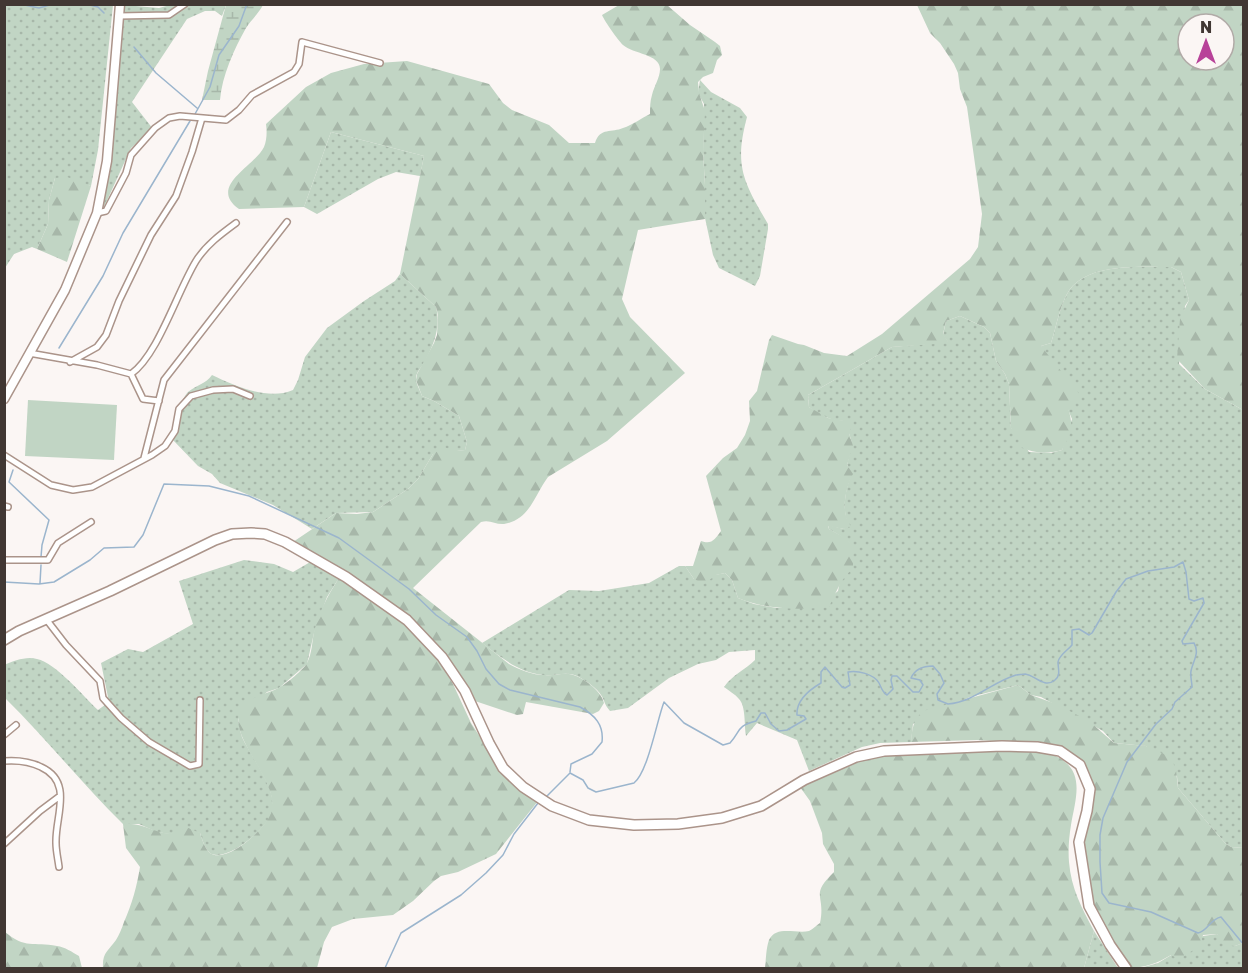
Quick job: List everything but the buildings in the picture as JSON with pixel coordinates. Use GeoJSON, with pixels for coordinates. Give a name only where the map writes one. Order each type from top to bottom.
{"type":"FeatureCollection","features":[{"type":"Feature","properties":{"kind":"main road"},"geometry":{"type":"LineString","coordinates":[[4,399],[65,290],[97,213],[107,161],[120,4]]}},
{"type":"Feature","properties":{"kind":"main road"},"geometry":{"type":"LineString","coordinates":[[4,640],[215,540],[232,534],[251,533],[277,538],[311,555],[407,621],[442,657],[465,691],[503,768],[524,787],[552,806],[589,820],[634,825],[678,824],[722,818],[761,807],[804,780],[856,757],[884,751],[1002,746],[1037,747],[1060,751],[1080,765],[1090,789],[1079,842],[1089,906],[1126,969]]}},
{"type":"Feature","properties":{"kind":"street"},"geometry":{"type":"LineString","coordinates":[[119,16],[169,15],[185,4]]}},
{"type":"Feature","properties":{"kind":"street"},"geometry":{"type":"LineString","coordinates":[[97,213],[106,212],[126,173],[131,155],[155,128],[169,118],[180,116],[226,120],[240,110],[252,95],[294,72],[299,64],[302,42],[380,63]]}},
{"type":"Feature","properties":{"kind":"street"},"geometry":{"type":"LineString","coordinates":[[69,362],[97,347],[106,335],[119,301],[151,235],[176,196],[202,118]]}},
{"type":"Feature","properties":{"kind":"street"},"geometry":{"type":"LineString","coordinates":[[144,458],[164,380],[287,222]]}},
{"type":"Feature","properties":{"kind":"street"},"geometry":{"type":"LineString","coordinates":[[29,353],[69,362],[97,365],[130,374],[140,368],[152,349],[196,260],[214,239],[236,223]]}},
{"type":"Feature","properties":{"kind":"street"},"geometry":{"type":"LineString","coordinates":[[130,374],[143,399],[159,401]]}},
{"type":"Feature","properties":{"kind":"street"},"geometry":{"type":"LineString","coordinates":[[4,454],[51,485],[73,490],[92,487],[165,446],[175,431],[178,409],[191,396],[213,390],[233,389],[250,396]]}},
{"type":"Feature","properties":{"kind":"street"},"geometry":{"type":"LineString","coordinates":[[4,560],[48,560],[58,543],[92,522]]}},
{"type":"Feature","properties":{"kind":"street"},"geometry":{"type":"LineString","coordinates":[[46,619],[66,645],[100,681],[103,698],[121,718],[149,742],[190,766],[199,764],[200,700]]}},
{"type":"Feature","properties":{"kind":"street"},"geometry":{"type":"LineString","coordinates":[[4,735],[16,725]]}},
{"type":"Feature","properties":{"kind":"street"},"geometry":{"type":"LineString","coordinates":[[4,761],[21,760],[46,769],[57,778],[60,787],[56,844],[59,867]]}},
{"type":"Feature","properties":{"kind":"street"},"geometry":{"type":"LineString","coordinates":[[4,844],[60,796]]}},
{"type":"Feature","properties":{"kind":"green space"},"geometry":{"type":"Polygon","coordinates":[[[174,4],[226,5],[222,16],[215,11],[205,11],[187,19],[132,102],[153,129],[131,148],[99,218],[124,5],[159,8],[174,4]]]}},
{"type":"Feature","properties":{"kind":"green space"},"geometry":{"type":"Polygon","coordinates":[[[5,5],[113,5],[98,150],[91,186],[55,178],[49,200],[48,224],[37,249],[32,247],[14,254],[5,268],[5,5]]]}},
{"type":"Feature","properties":{"kind":"green space"},"geometry":{"type":"Polygon","coordinates":[[[226,5],[263,5],[246,28],[233,54],[223,82],[220,100],[202,100],[208,71],[226,5]]]}},
{"type":"Feature","properties":{"kind":"green space"},"geometry":{"type":"Polygon","coordinates":[[[619,5],[667,5],[720,46],[722,55],[717,60],[713,73],[698,82],[705,111],[703,152],[705,219],[638,230],[622,299],[630,317],[685,373],[607,441],[548,477],[531,505],[520,517],[504,524],[481,522],[413,588],[509,664],[535,674],[574,675],[595,689],[604,703],[599,711],[593,714],[526,702],[523,714],[517,715],[469,699],[447,658],[424,630],[395,606],[334,564],[293,542],[336,513],[373,512],[408,489],[418,479],[433,454],[444,447],[454,451],[465,450],[467,442],[459,416],[422,396],[416,380],[437,335],[436,307],[400,274],[424,156],[331,132],[304,207],[239,209],[231,201],[228,192],[236,176],[264,147],[266,124],[306,87],[331,73],[364,64],[407,61],[489,84],[503,103],[512,110],[549,125],[569,143],[595,143],[603,133],[627,127],[650,114],[651,97],[660,72],[656,60],[623,45],[606,22],[602,15],[619,5]]]}},
{"type":"Feature","properties":{"kind":"green space"},"geometry":{"type":"Polygon","coordinates":[[[917,5],[1243,5],[1243,410],[1205,389],[1177,359],[1180,319],[1189,300],[1181,272],[1171,267],[1129,267],[1099,271],[1086,276],[1067,294],[1051,343],[1041,346],[1081,396],[1068,408],[1071,425],[1062,450],[1041,453],[1021,447],[1020,438],[1013,434],[1011,428],[1009,384],[996,361],[990,333],[984,327],[960,316],[946,321],[943,334],[949,343],[892,347],[808,395],[809,407],[828,418],[850,422],[852,426],[849,433],[853,446],[847,465],[853,474],[846,494],[845,509],[848,522],[852,527],[844,529],[828,526],[829,529],[847,539],[853,547],[853,568],[842,582],[829,607],[783,608],[749,602],[738,598],[732,580],[725,573],[716,575],[704,584],[694,579],[685,566],[693,566],[701,541],[711,542],[721,531],[706,476],[723,458],[737,448],[745,435],[750,421],[749,401],[757,391],[772,335],[824,353],[847,356],[882,334],[970,259],[978,247],[982,214],[967,107],[960,89],[958,73],[940,43],[930,33],[917,5]]]}},
{"type":"Feature","properties":{"kind":"green space"},"geometry":{"type":"Polygon","coordinates":[[[700,80],[711,92],[740,108],[747,117],[741,148],[743,173],[752,196],[768,224],[760,276],[755,286],[719,268],[713,255],[705,218],[704,104],[698,93],[700,80]]]}},
{"type":"Feature","properties":{"kind":"green space"},"geometry":{"type":"Polygon","coordinates":[[[331,132],[424,156],[420,176],[396,172],[378,179],[317,214],[304,207],[331,132]]]}},
{"type":"Feature","properties":{"kind":"green space"},"geometry":{"type":"Polygon","coordinates":[[[67,177],[91,186],[67,262],[37,249],[48,224],[49,200],[55,178],[67,177]]]}},
{"type":"Feature","properties":{"kind":"green space"},"geometry":{"type":"Polygon","coordinates":[[[1129,267],[1171,267],[1181,272],[1189,300],[1185,306],[1179,364],[1205,389],[1243,410],[1243,848],[1231,847],[1225,843],[1178,788],[1177,776],[1146,746],[1114,743],[1103,731],[1041,697],[1031,695],[1018,685],[970,697],[913,724],[911,742],[880,743],[862,747],[809,771],[797,740],[757,723],[746,736],[741,702],[724,687],[755,660],[755,650],[729,652],[716,660],[698,664],[669,678],[628,708],[610,711],[597,690],[579,677],[570,674],[543,675],[526,671],[511,664],[482,643],[569,590],[599,591],[649,583],[679,566],[685,566],[694,579],[725,573],[732,580],[738,598],[754,604],[777,608],[817,608],[838,591],[840,581],[852,568],[850,544],[829,529],[828,525],[844,529],[848,524],[845,506],[846,492],[852,474],[847,465],[852,443],[844,421],[830,419],[813,410],[809,407],[808,395],[892,347],[948,342],[943,335],[946,321],[960,316],[984,327],[990,333],[996,361],[1009,384],[1011,428],[1021,438],[1029,452],[1051,453],[1062,450],[1072,419],[1041,346],[1051,343],[1067,294],[1086,276],[1099,271],[1129,267]]]}},
{"type":"Feature","properties":{"kind":"green space"},"geometry":{"type":"Polygon","coordinates":[[[400,274],[436,307],[438,321],[436,335],[416,380],[422,396],[459,416],[467,442],[465,450],[433,454],[418,479],[408,489],[373,512],[336,513],[312,529],[273,505],[220,483],[212,474],[198,466],[172,439],[185,396],[212,375],[262,393],[273,394],[293,390],[305,357],[327,328],[395,281],[400,274]]]}},
{"type":"Feature","properties":{"kind":"green space"},"geometry":{"type":"Polygon","coordinates":[[[28,400],[117,405],[114,460],[25,456],[28,400]]]}},
{"type":"Feature","properties":{"kind":"green space"},"geometry":{"type":"Polygon","coordinates":[[[244,560],[274,564],[293,572],[312,561],[339,578],[327,597],[314,633],[307,664],[279,688],[267,692],[238,719],[242,737],[270,791],[273,809],[265,825],[247,842],[217,855],[208,851],[200,833],[170,834],[157,832],[139,824],[123,824],[5,698],[4,665],[29,658],[44,662],[61,673],[98,710],[109,702],[101,663],[128,649],[143,652],[193,624],[179,581],[244,560]]]}},
{"type":"Feature","properties":{"kind":"green space"},"geometry":{"type":"Polygon","coordinates":[[[339,578],[409,626],[437,657],[453,684],[471,723],[495,760],[538,801],[496,854],[458,872],[441,876],[393,915],[353,919],[332,927],[324,942],[317,968],[103,968],[105,955],[117,938],[129,908],[140,867],[126,848],[123,824],[141,826],[163,833],[178,832],[186,827],[200,833],[208,851],[217,855],[226,854],[246,842],[269,817],[272,810],[272,798],[268,785],[240,732],[238,720],[241,709],[248,701],[283,685],[305,666],[310,656],[318,618],[339,578]]]}},
{"type":"Feature","properties":{"kind":"green space"},"geometry":{"type":"Polygon","coordinates":[[[1018,685],[1031,695],[1056,704],[1089,721],[1114,743],[1146,746],[1171,757],[1176,770],[1178,788],[1225,843],[1231,847],[1243,848],[1243,943],[1235,946],[1225,945],[1217,934],[1203,935],[1200,946],[1179,959],[1171,955],[1151,964],[1129,968],[1095,915],[1079,871],[1088,798],[1084,774],[1048,744],[977,740],[911,742],[914,725],[923,711],[1018,685]]]}},
{"type":"Feature","properties":{"kind":"green space"},"geometry":{"type":"Polygon","coordinates":[[[977,749],[1025,750],[1051,754],[1070,767],[1074,775],[1076,793],[1069,839],[1070,872],[1078,898],[1094,931],[1084,968],[765,968],[768,943],[772,935],[781,931],[809,931],[820,923],[820,891],[834,872],[834,864],[823,844],[822,833],[810,801],[800,787],[865,756],[977,749]]]}},
{"type":"Feature","properties":{"kind":"green space"},"geometry":{"type":"Polygon","coordinates":[[[4,931],[24,943],[66,949],[79,956],[82,968],[5,968],[4,931]]]}},
{"type":"Feature","properties":{"kind":"green space"},"geometry":{"type":"Polygon","coordinates":[[[1094,931],[1118,968],[1084,968],[1094,931]]]}},
{"type":"Feature","properties":{"kind":"green space"},"geometry":{"type":"Polygon","coordinates":[[[1217,934],[1235,946],[1243,943],[1243,968],[1140,968],[1158,963],[1203,936],[1217,934]]]}},
{"type":"Feature","properties":{"kind":"waterway"},"geometry":{"type":"LineString","coordinates":[[20,4],[39,8],[53,4]]}},
{"type":"Feature","properties":{"kind":"waterway"},"geometry":{"type":"LineString","coordinates":[[86,4],[98,7],[104,13]]}},
{"type":"Feature","properties":{"kind":"waterway"},"geometry":{"type":"LineString","coordinates":[[195,114],[210,87],[219,55],[239,26],[247,4]]}},
{"type":"Feature","properties":{"kind":"waterway"},"geometry":{"type":"LineString","coordinates":[[134,47],[156,73],[197,108]]}},
{"type":"Feature","properties":{"kind":"waterway"},"geometry":{"type":"LineString","coordinates":[[59,348],[103,276],[123,233],[190,121]]}},
{"type":"Feature","properties":{"kind":"waterway"},"geometry":{"type":"LineString","coordinates":[[13,470],[9,482],[49,520],[41,557]]}},
{"type":"Feature","properties":{"kind":"waterway"},"geometry":{"type":"LineString","coordinates":[[4,582],[39,584],[54,582],[90,560],[104,548],[134,547],[143,535],[164,484],[209,486],[249,496],[339,538],[409,589],[436,615],[467,637],[486,669],[499,684],[510,690],[580,707],[590,713],[602,730],[602,742],[592,754],[571,764],[570,772]]}},
{"type":"Feature","properties":{"kind":"waterway"},"geometry":{"type":"LineString","coordinates":[[570,773],[583,780],[588,788],[596,792],[634,783],[644,768],[664,702],[684,723],[723,745],[730,743],[742,727],[756,721],[761,713],[765,713],[771,724],[779,731],[787,730],[806,719],[804,716],[797,715],[797,710],[801,700],[808,692],[821,683],[821,672],[825,667],[842,687],[850,685],[848,672],[860,672],[877,680],[887,695],[893,689],[892,676],[897,676],[913,692],[919,692],[923,685],[920,680],[911,678],[920,669],[933,666],[944,683],[937,694],[938,700],[948,704],[966,700],[1016,675],[1025,674],[1043,682],[1051,682],[1058,676],[1060,657],[1072,645],[1072,630],[1079,629],[1089,635],[1092,633],[1126,579],[1148,571],[1174,567],[1183,562],[1189,599],[1194,601],[1203,598],[1204,603],[1182,641],[1183,644],[1194,643],[1196,647],[1191,673],[1192,687],[1175,702],[1172,709],[1156,724],[1127,762],[1103,818],[1100,835],[1102,893],[1109,903],[1151,912],[1198,933],[1221,917],[1244,945]]}},
{"type":"Feature","properties":{"kind":"waterway"},"geometry":{"type":"LineString","coordinates":[[40,583],[41,565]]}},
{"type":"Feature","properties":{"kind":"waterway"},"geometry":{"type":"LineString","coordinates":[[547,796],[570,773]]}},
{"type":"Feature","properties":{"kind":"waterway"},"geometry":{"type":"LineString","coordinates":[[385,968],[401,933],[461,895],[486,873],[503,855],[514,834],[538,803]]}}]}
